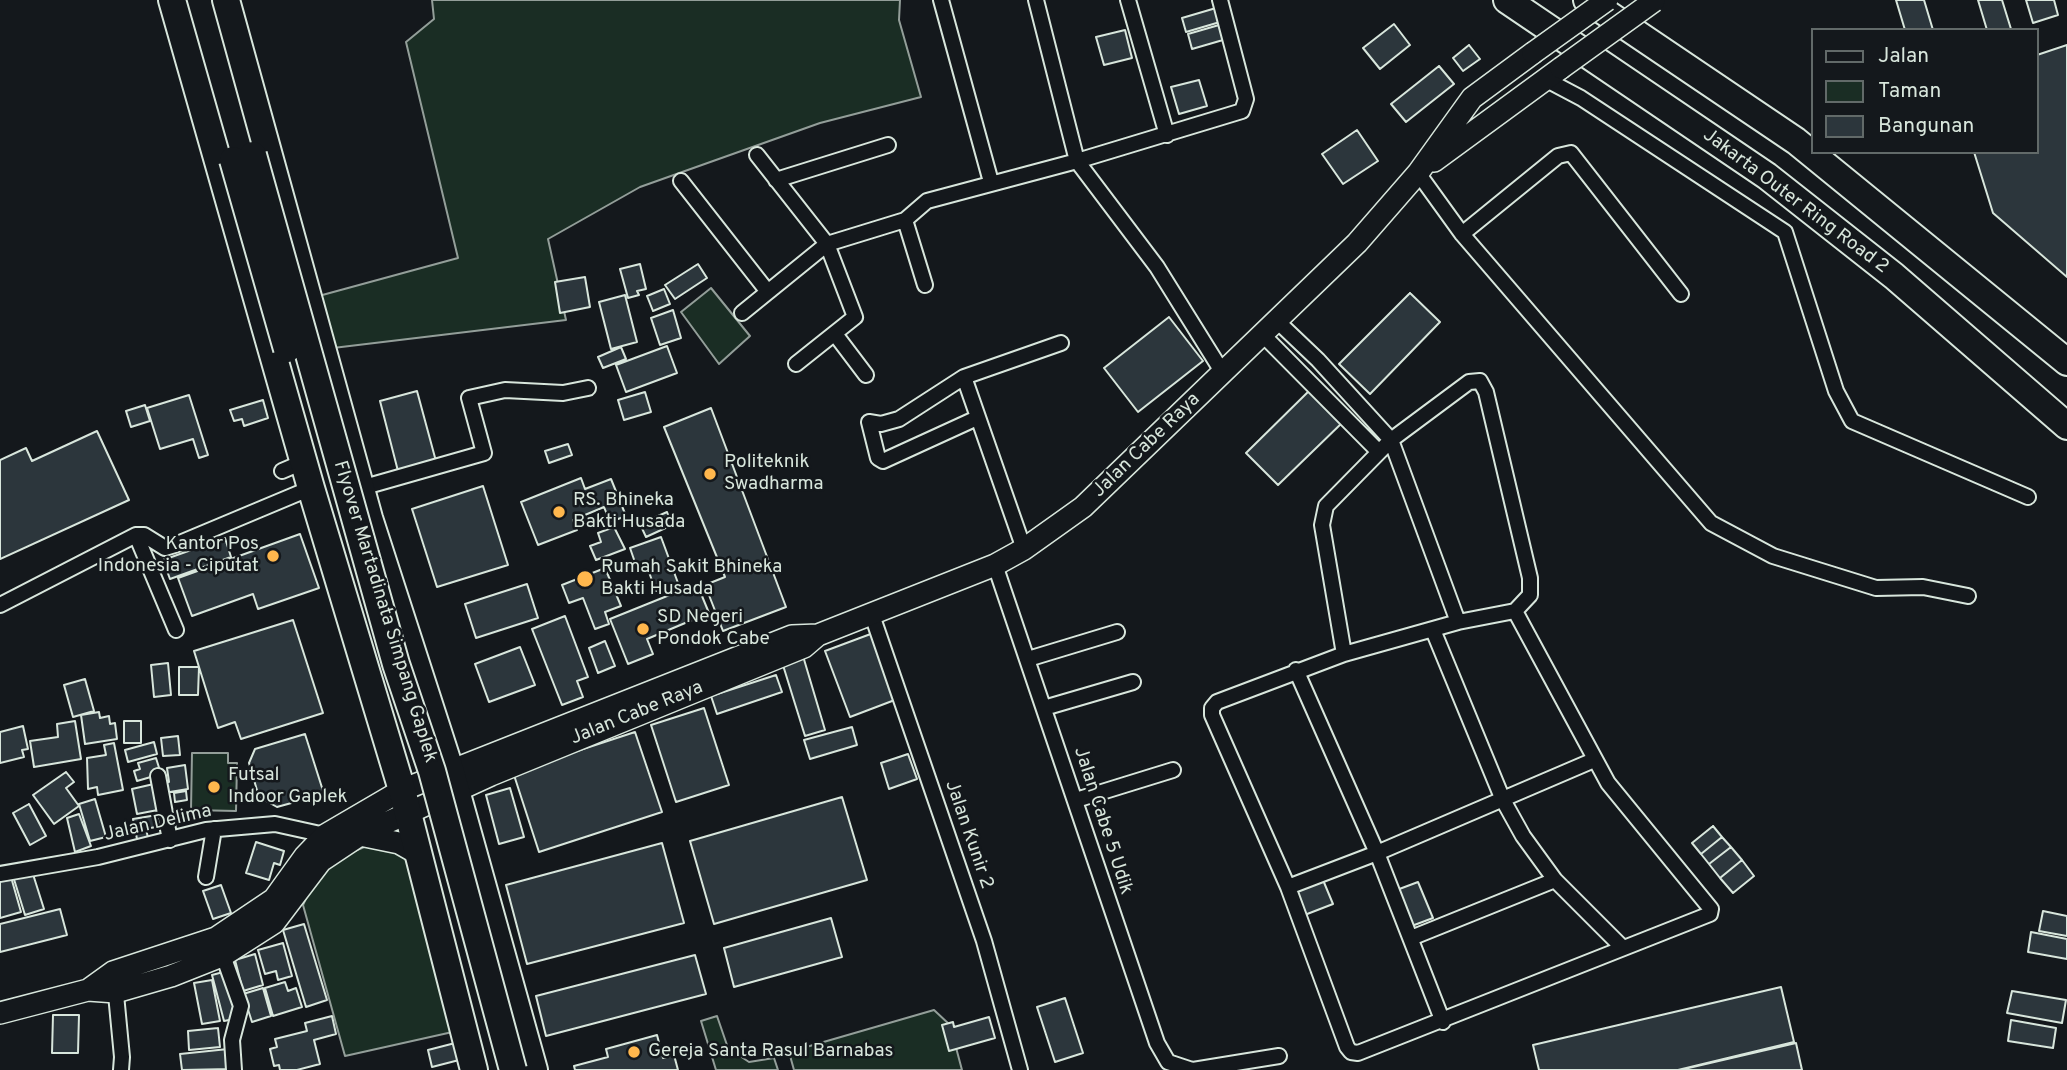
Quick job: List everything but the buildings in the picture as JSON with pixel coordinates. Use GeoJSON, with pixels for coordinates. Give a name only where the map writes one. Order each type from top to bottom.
{"type":"FeatureCollection","features":[{"type":"Feature","properties":{"kind":"highway"},"geometry":{"type":"LineString","coordinates":[[172,0],[293,467],[311,488],[387,739],[420,855],[474,1070]]}},
{"type":"Feature","properties":{"kind":"highway"},"geometry":{"type":"LineString","coordinates":[[184,0],[243,158]]}},
{"type":"Feature","properties":{"kind":"highway"},"geometry":{"type":"LineString","coordinates":[[210,0],[243,158]]}},
{"type":"Feature","properties":{"kind":"highway"},"geometry":{"type":"LineString","coordinates":[[226,0],[360,488],[453,780],[534,1070]]}},
{"type":"Feature","properties":{"kind":"highway","name":"Jakarta Outer Ring Road 2"},"geometry":{"type":"LineString","coordinates":[[1507,0],[1767,176],[1894,276],[2067,426]]}},
{"type":"Feature","properties":{"kind":"highway"},"geometry":{"type":"LineString","coordinates":[[1587,0],[1796,141],[2067,362]]}},
{"type":"Feature","properties":{"kind":"highway","name":"Flyover Martadinata Simpang Gaplek"},"geometry":{"type":"LineString","coordinates":[[243,158],[359,598],[417,778],[495,1070]]}},
{"type":"Feature","properties":{"kind":"highway","name":"Flyover Martadinata Simpang Gaplek"},"geometry":{"type":"LineString","coordinates":[[243,158],[396,664],[432,771],[462,893],[513,1070]]}},
{"type":"Feature","properties":{"kind":"highway"},"geometry":{"type":"LineString","coordinates":[[387,739],[413,743],[425,740],[436,726]]}},
{"type":"Feature","properties":{"kind":"highway"},"geometry":{"type":"LineString","coordinates":[[420,855],[454,842],[471,843]]}},
{"type":"Feature","properties":{"kind":"main road","name":"Jalan Cabe Raya"},"geometry":{"type":"LineString","coordinates":[[405,802],[792,636],[818,635],[872,615],[995,565],[1024,549],[1083,507],[1357,243],[1418,173],[1472,98],[1607,0]]}},
{"type":"Feature","properties":{"kind":"main road","name":"Jalan Cabe Raya"},"geometry":{"type":"LineString","coordinates":[[1418,173],[1655,1]]}},
{"type":"Feature","properties":{"kind":"main road"},"geometry":{"type":"LineString","coordinates":[[0,1013],[115,982],[171,976],[220,947],[274,899],[305,856],[325,835],[405,802]]}},
{"type":"Feature","properties":{"kind":"main road"},"geometry":{"type":"LineString","coordinates":[[220,947],[257,937],[274,923],[321,861],[405,802]]}},
{"type":"Feature","properties":{"kind":"main road"},"geometry":{"type":"LineString","coordinates":[[360,835],[399,843],[420,855]]}},
{"type":"Feature","properties":{"kind":"street"},"geometry":{"type":"LineString","coordinates":[[941,0],[991,182]]}},
{"type":"Feature","properties":{"kind":"street"},"geometry":{"type":"LineString","coordinates":[[1036,0],[1077,161],[1157,267],[1223,373]]}},
{"type":"Feature","properties":{"kind":"street"},"geometry":{"type":"LineString","coordinates":[[1128,0],[1167,135]]}},
{"type":"Feature","properties":{"kind":"street"},"geometry":{"type":"LineString","coordinates":[[742,313],[827,244],[905,220],[927,201],[1077,161],[1237,113],[1246,104],[1220,0]]}},
{"type":"Feature","properties":{"kind":"street"},"geometry":{"type":"LineString","coordinates":[[1553,74],[1581,98],[1785,232],[1836,391],[1852,421],[2028,497]]}},
{"type":"Feature","properties":{"kind":"street"},"geometry":{"type":"LineString","coordinates":[[776,180],[888,145]]}},
{"type":"Feature","properties":{"kind":"street"},"geometry":{"type":"LineString","coordinates":[[1462,234],[1558,156],[1571,153],[1681,294]]}},
{"type":"Feature","properties":{"kind":"street"},"geometry":{"type":"LineString","coordinates":[[757,155],[827,244],[855,317],[796,365]]}},
{"type":"Feature","properties":{"kind":"street"},"geometry":{"type":"LineString","coordinates":[[1418,173],[1462,234],[1711,523],[1773,556],[1876,588],[1923,587],[1968,596]]}},
{"type":"Feature","properties":{"kind":"street"},"geometry":{"type":"LineString","coordinates":[[681,181],[768,292]]}},
{"type":"Feature","properties":{"kind":"street"},"geometry":{"type":"LineString","coordinates":[[905,220],[925,285]]}},
{"type":"Feature","properties":{"kind":"street"},"geometry":{"type":"LineString","coordinates":[[1269,327],[1318,360],[1391,440],[1458,622]]}},
{"type":"Feature","properties":{"kind":"street"},"geometry":{"type":"LineString","coordinates":[[1269,327],[1379,452]]}},
{"type":"Feature","properties":{"kind":"street"},"geometry":{"type":"LineString","coordinates":[[835,334],[866,375]]}},
{"type":"Feature","properties":{"kind":"street"},"geometry":{"type":"LineString","coordinates":[[977,418],[886,460],[878,458],[869,422],[881,424],[899,419],[964,377],[1061,343]]}},
{"type":"Feature","properties":{"kind":"street"},"geometry":{"type":"LineString","coordinates":[[964,377],[1024,549]]}},
{"type":"Feature","properties":{"kind":"street"},"geometry":{"type":"LineString","coordinates":[[1344,654],[1321,516],[1326,506],[1391,440],[1469,382],[1480,381],[1486,392],[1530,578],[1530,595],[1515,611],[1458,622],[1344,654],[1217,702],[1212,708],[1212,715],[1288,887],[1351,1052],[1359,1053],[1707,917],[1711,909],[1628,809],[1594,760],[1515,611]]}},
{"type":"Feature","properties":{"kind":"street"},"geometry":{"type":"LineString","coordinates":[[360,488],[484,453],[469,398],[505,390],[563,393],[588,388]]}},
{"type":"Feature","properties":{"kind":"street"},"geometry":{"type":"LineString","coordinates":[[0,605],[136,535],[144,535],[165,548],[311,488]]}},
{"type":"Feature","properties":{"kind":"street"},"geometry":{"type":"LineString","coordinates":[[136,535],[176,631]]}},
{"type":"Feature","properties":{"kind":"street","name":"Jalan Cabe 5 Udik"},"geometry":{"type":"LineString","coordinates":[[995,565],[1157,1043],[1168,1062],[1193,1070],[1279,1056]]}},
{"type":"Feature","properties":{"kind":"street","name":"Jalan Kunir 2"},"geometry":{"type":"LineString","coordinates":[[872,615],[984,941],[1020,1070]]}},
{"type":"Feature","properties":{"kind":"street"},"geometry":{"type":"LineString","coordinates":[[1433,630],[1503,800],[1523,836],[1555,880],[1623,948]]}},
{"type":"Feature","properties":{"kind":"street"},"geometry":{"type":"LineString","coordinates":[[1028,659],[1117,632]]}},
{"type":"Feature","properties":{"kind":"street"},"geometry":{"type":"LineString","coordinates":[[1296,670],[1377,853],[1443,1022]]}},
{"type":"Feature","properties":{"kind":"street"},"geometry":{"type":"LineString","coordinates":[[1044,708],[1133,682]]}},
{"type":"Feature","properties":{"kind":"street"},"geometry":{"type":"LineString","coordinates":[[1288,887],[1377,853],[1594,760]]}},
{"type":"Feature","properties":{"kind":"street"},"geometry":{"type":"LineString","coordinates":[[1076,800],[1173,770]]}},
{"type":"Feature","properties":{"kind":"street"},"geometry":{"type":"LineString","coordinates":[[158,776],[170,840]]}},
{"type":"Feature","properties":{"kind":"street","name":"Jalan Delima"},"geometry":{"type":"LineString","coordinates":[[0,874],[98,857],[214,829],[275,824],[325,835]]}},
{"type":"Feature","properties":{"kind":"street"},"geometry":{"type":"LineString","coordinates":[[206,877],[214,829]]}},
{"type":"Feature","properties":{"kind":"street"},"geometry":{"type":"LineString","coordinates":[[1411,937],[1555,880]]}},
{"type":"Feature","properties":{"kind":"street"},"geometry":{"type":"LineString","coordinates":[[220,947],[241,1006],[232,1040],[234,1070]]}},
{"type":"Feature","properties":{"kind":"street"},"geometry":{"type":"LineString","coordinates":[[115,982],[121,1070]]}},
{"type":"Feature","properties":{"kind":"green space"},"geometry":{"type":"Polygon","coordinates":[[[432,0],[900,0],[899,20],[921,97],[820,123],[640,187],[548,239],[566,320],[333,348],[315,297],[458,258],[406,42],[434,19],[432,0]]]}},
{"type":"Feature","properties":{"kind":"green space"},"geometry":{"type":"Polygon","coordinates":[[[711,288],[750,336],[719,364],[681,312],[711,288]]]}},
{"type":"Feature","properties":{"kind":"green space","name":"Futsal Indoor Gaplek"},"geometry":{"type":"Polygon","coordinates":[[[192,753],[228,753],[228,763],[237,763],[236,811],[191,810],[192,753]]]}},
{"type":"Feature","properties":{"kind":"green space"},"geometry":{"type":"Polygon","coordinates":[[[369,845],[382,847],[413,861],[457,1031],[345,1056],[303,905],[313,883],[331,861],[369,845]]]}},
{"type":"Feature","properties":{"kind":"green space"},"geometry":{"type":"Polygon","coordinates":[[[934,1010],[950,1025],[962,1070],[794,1070],[789,1052],[934,1010]]]}},
{"type":"Feature","properties":{"kind":"green space"},"geometry":{"type":"Polygon","coordinates":[[[717,1016],[728,1048],[749,1062],[774,1058],[778,1070],[716,1070],[701,1021],[717,1016]]]}},
{"type":"Feature","properties":{"kind":"place","name":"Politeknik Swadharma"},"geometry":{"type":"Point","coordinates":[710,474]}},
{"type":"Feature","properties":{"kind":"place","name":"RS. Bhineka Bakti Husada"},"geometry":{"type":"Point","coordinates":[559,512]}},
{"type":"Feature","properties":{"kind":"place","name":"Kantor Pos Indonesia - Ciputat"},"geometry":{"type":"Point","coordinates":[273,556]}},
{"type":"Feature","properties":{"kind":"place","name":"Rumah Sakit Bhineka Bakti Husada"},"geometry":{"type":"Point","coordinates":[585,579]}},
{"type":"Feature","properties":{"kind":"place","name":"SD Negeri Pondok Cabe"},"geometry":{"type":"Point","coordinates":[643,629]}},
{"type":"Feature","properties":{"kind":"place","name":"Futsal Indoor Gaplek"},"geometry":{"type":"Point","coordinates":[214,787]}},
{"type":"Feature","properties":{"kind":"place","name":"Gereja Santa Rasul Barnabas"},"geometry":{"type":"Point","coordinates":[634,1052]}}]}
